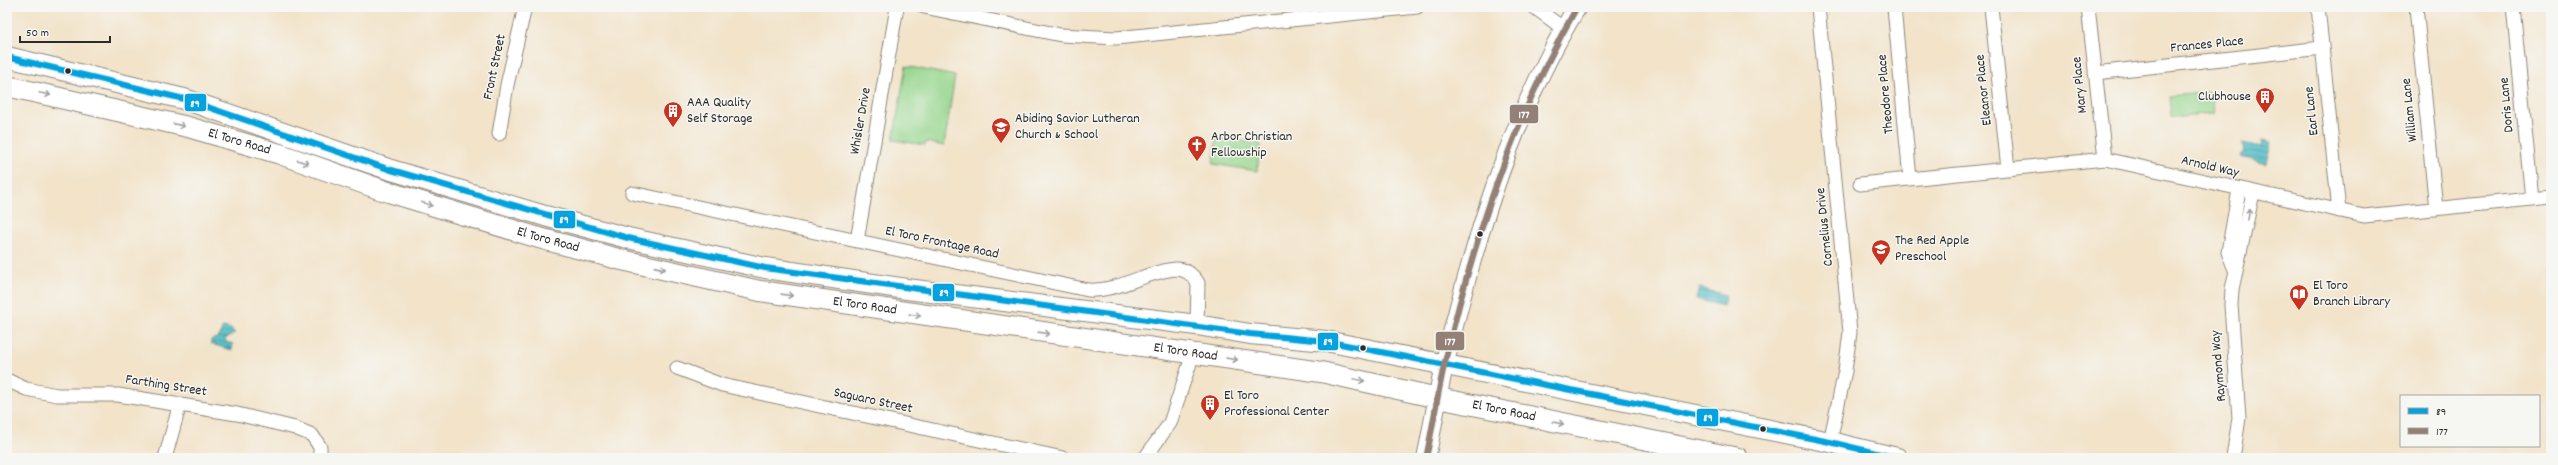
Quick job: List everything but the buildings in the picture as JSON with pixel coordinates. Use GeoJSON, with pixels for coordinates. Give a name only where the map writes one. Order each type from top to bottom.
{"type":"FeatureCollection","features":[{"type":"Feature","properties":{"kind":"main road"},"geometry":{"type":"LineString","coordinates":[[1426,458],[1444,366],[1472,261],[1511,147],[1541,72],[1577,7]]}},
{"type":"Feature","properties":{"kind":"main road","name":"El Toro Road"},"geometry":{"type":"LineString","coordinates":[[7,57],[184,99],[388,169],[545,216],[628,238],[765,268],[907,289],[1197,325],[1250,334],[1326,341],[1828,450],[1897,458]]}},
{"type":"Feature","properties":{"kind":"main road","name":"El Toro Road"},"geometry":{"type":"LineString","coordinates":[[7,86],[188,127],[280,154],[382,190],[539,238],[622,260],[760,291],[1321,372],[1438,398],[1738,458]]}},
{"type":"Feature","properties":{"kind":"main road"},"geometry":{"type":"LineString","coordinates":[[1193,354],[1197,325]]}},
{"type":"Feature","properties":{"kind":"street","name":"Front Street"},"geometry":{"type":"LineString","coordinates":[[499,134],[507,85],[525,7]]}},
{"type":"Feature","properties":{"kind":"street","name":"Whisler Drive"},"geometry":{"type":"LineString","coordinates":[[857,241],[897,7]]}},
{"type":"Feature","properties":{"kind":"street"},"geometry":{"type":"LineString","coordinates":[[924,7],[1061,35],[1116,38],[1417,7]]}},
{"type":"Feature","properties":{"kind":"street"},"geometry":{"type":"LineString","coordinates":[[1534,7],[1564,29]]}},
{"type":"Feature","properties":{"kind":"street","name":"Cornelius Drive"},"geometry":{"type":"LineString","coordinates":[[1818,7],[1850,332],[1845,371],[1828,450]]}},
{"type":"Feature","properties":{"kind":"street","name":"Theodore Place"},"geometry":{"type":"LineString","coordinates":[[1894,7],[1910,179]]}},
{"type":"Feature","properties":{"kind":"street","name":"Eleanor Place"},"geometry":{"type":"LineString","coordinates":[[1991,7],[2008,169]]}},
{"type":"Feature","properties":{"kind":"street","name":"Mary Place"},"geometry":{"type":"LineString","coordinates":[[2088,7],[2105,159]]}},
{"type":"Feature","properties":{"kind":"street","name":"Earl Lane"},"geometry":{"type":"LineString","coordinates":[[2318,7],[2339,212]]}},
{"type":"Feature","properties":{"kind":"street","name":"William Lane"},"geometry":{"type":"LineString","coordinates":[[2416,7],[2436,209]]}},
{"type":"Feature","properties":{"kind":"street","name":"Doris Lane"},"geometry":{"type":"LineString","coordinates":[[2513,7],[2532,199]]}},
{"type":"Feature","properties":{"kind":"street","name":"Frances Place"},"geometry":{"type":"LineString","coordinates":[[2095,73],[2322,48]]}},
{"type":"Feature","properties":{"kind":"street","name":"Arnold Way"},"geometry":{"type":"LineString","coordinates":[[1860,184],[2105,159],[2239,190],[2364,216],[2551,197]]}},
{"type":"Feature","properties":{"kind":"street"},"geometry":{"type":"LineString","coordinates":[[2236,272],[2228,252],[2239,190]]}},
{"type":"Feature","properties":{"kind":"street","name":"El Toro Frontage Road"},"geometry":{"type":"LineString","coordinates":[[632,193],[1088,290],[1102,290],[1168,271],[1183,270],[1195,277],[1198,283],[1197,325]]}},
{"type":"Feature","properties":{"kind":"street","name":"Raymond Way"},"geometry":{"type":"LineString","coordinates":[[2233,458],[2239,426],[2238,384],[2231,305],[2236,272],[2253,193]]}},
{"type":"Feature","properties":{"kind":"street"},"geometry":{"type":"LineString","coordinates":[[1145,458],[1170,423],[1193,354]]}},
{"type":"Feature","properties":{"kind":"street","name":"Saguaro Street"},"geometry":{"type":"LineString","coordinates":[[677,368],[722,385],[1063,458]]}},
{"type":"Feature","properties":{"kind":"street","name":"Farthing Street"},"geometry":{"type":"LineString","coordinates":[[7,380],[26,389],[57,395],[118,395],[180,404],[295,428],[306,432],[316,440],[320,446],[320,458]]}},
{"type":"Feature","properties":{"kind":"street"},"geometry":{"type":"LineString","coordinates":[[165,458],[180,404]]}},
{"type":"Feature","properties":{"kind":"green space"},"geometry":{"type":"Polygon","coordinates":[[[906,66],[955,76],[944,146],[926,142],[925,145],[893,140],[906,66]]]}},
{"type":"Feature","properties":{"kind":"green space"},"geometry":{"type":"Polygon","coordinates":[[[2212,92],[2214,113],[2171,117],[2169,96],[2212,92]]]}},
{"type":"Feature","properties":{"kind":"green space"},"geometry":{"type":"Polygon","coordinates":[[[1217,137],[1261,144],[1257,171],[1213,164],[1217,137]]]}},
{"type":"Feature","properties":{"kind":"water"},"geometry":{"type":"Polygon","coordinates":[[[2262,141],[2271,143],[2267,163],[2240,157],[2245,151],[2243,143],[2261,147],[2262,141]]]}},
{"type":"Feature","properties":{"kind":"water"},"geometry":{"type":"Polygon","coordinates":[[[1699,288],[1726,295],[1723,306],[1696,299],[1699,288]]]}},
{"type":"Feature","properties":{"kind":"water"},"geometry":{"type":"Polygon","coordinates":[[[223,327],[231,329],[235,333],[225,339],[226,342],[233,344],[232,350],[211,344],[211,340],[219,337],[223,327]]]}},
{"type":"Feature","properties":{"kind":"transit line","name":"177"},"geometry":{"type":"LineString","coordinates":[[1426,458],[1439,389],[1455,319],[1497,182],[1533,93],[1554,49],[1577,7]]}},
{"type":"Feature","properties":{"kind":"transit line","name":"89"},"geometry":{"type":"LineString","coordinates":[[7,57],[184,99],[388,169],[628,238],[765,268],[1250,334],[1326,341],[1830,442],[1897,458]]}},
{"type":"Feature","properties":{"kind":"place","name":"Clubhouse"},"geometry":{"type":"Point","coordinates":[2265,114]}},
{"type":"Feature","properties":{"kind":"place","name":"AAA Quality Self Storage"},"geometry":{"type":"Point","coordinates":[673,128]}},
{"type":"Feature","properties":{"kind":"place","name":"Abiding Savior Lutheran Church & School"},"geometry":{"type":"Point","coordinates":[1001,144]}},
{"type":"Feature","properties":{"kind":"place","name":"Arbor Christian Fellowship"},"geometry":{"type":"Point","coordinates":[1197,162]}},
{"type":"Feature","properties":{"kind":"place","name":"The Red Apple Preschool"},"geometry":{"type":"Point","coordinates":[1881,266]}},
{"type":"Feature","properties":{"kind":"place","name":"El Toro Branch Library"},"geometry":{"type":"Point","coordinates":[2299,311]}},
{"type":"Feature","properties":{"kind":"place","name":"El Toro Professional Center"},"geometry":{"type":"Point","coordinates":[1210,421]}}]}
